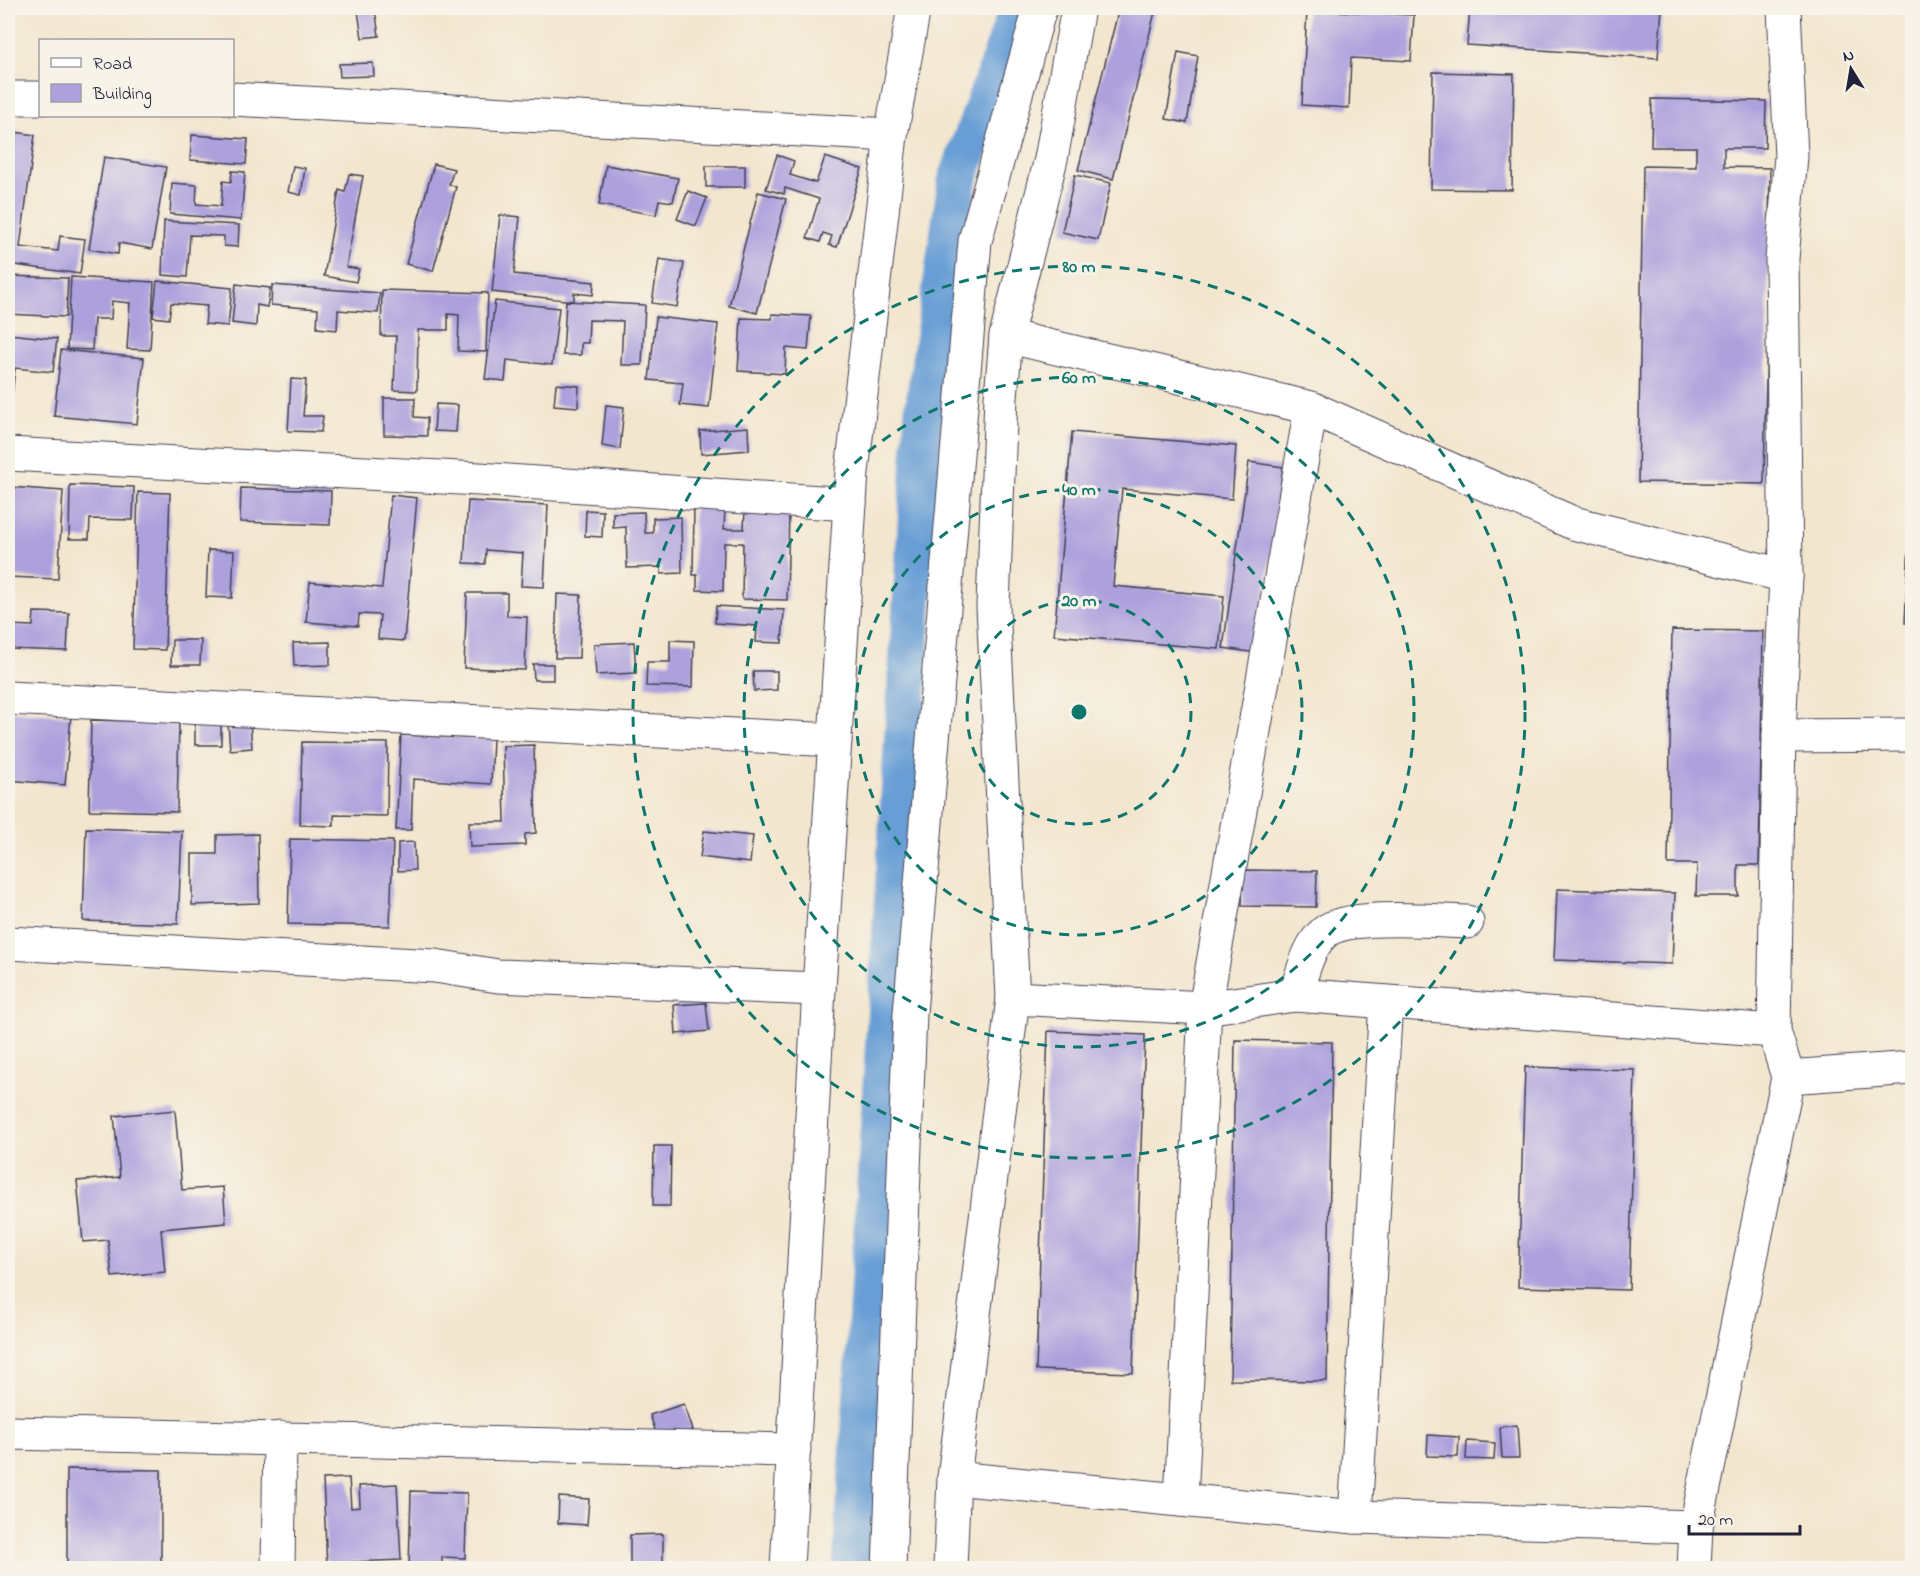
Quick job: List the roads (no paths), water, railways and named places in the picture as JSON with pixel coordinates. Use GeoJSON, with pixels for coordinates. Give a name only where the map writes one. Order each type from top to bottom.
{"type":"FeatureCollection","features":[{"type":"Feature","properties":{"kind":"street"},"geometry":{"type":"LineString","coordinates":[[787,1569],[819,989],[850,504],[891,135],[914,8]]}},
{"type":"Feature","properties":{"kind":"street"},"geometry":{"type":"LineString","coordinates":[[889,1569],[910,1013],[975,241],[1040,8]]}},
{"type":"Feature","properties":{"kind":"street"},"geometry":{"type":"LineString","coordinates":[[950,1569],[954,1478],[1013,998],[993,606],[1001,397],[1006,336],[1051,159],[1078,8]]}},
{"type":"Feature","properties":{"kind":"street"},"geometry":{"type":"LineString","coordinates":[[1694,1569],[1696,1527],[1788,1077],[1774,1031],[1779,736],[1786,576],[1782,259],[1791,156],[1784,8]]}},
{"type":"Feature","properties":{"kind":"street"},"geometry":{"type":"LineString","coordinates":[[8,98],[39,98]]}},
{"type":"Feature","properties":{"kind":"street"},"geometry":{"type":"LineString","coordinates":[[234,99],[891,135]]}},
{"type":"Feature","properties":{"kind":"street"},"geometry":{"type":"LineString","coordinates":[[1006,336],[1311,408],[1573,523],[1786,576]]}},
{"type":"Feature","properties":{"kind":"street"},"geometry":{"type":"LineString","coordinates":[[1181,1500],[1205,1008],[1311,408]]}},
{"type":"Feature","properties":{"kind":"street"},"geometry":{"type":"LineString","coordinates":[[8,454],[479,478],[850,504]]}},
{"type":"Feature","properties":{"kind":"street"},"geometry":{"type":"LineString","coordinates":[[8,698],[835,740]]}},
{"type":"Feature","properties":{"kind":"street"},"geometry":{"type":"LineString","coordinates":[[1779,736],[1912,735]]}},
{"type":"Feature","properties":{"kind":"street"},"geometry":{"type":"LineString","coordinates":[[1295,995],[1312,948],[1326,931],[1351,921],[1467,922]]}},
{"type":"Feature","properties":{"kind":"street"},"geometry":{"type":"LineString","coordinates":[[8,943],[435,966],[498,976],[819,989]]}},
{"type":"Feature","properties":{"kind":"street"},"geometry":{"type":"LineString","coordinates":[[1013,998],[1205,1008],[1295,995],[1774,1031]]}},
{"type":"Feature","properties":{"kind":"street"},"geometry":{"type":"LineString","coordinates":[[1355,1517],[1386,1002]]}},
{"type":"Feature","properties":{"kind":"street"},"geometry":{"type":"LineString","coordinates":[[1788,1077],[1912,1068]]}},
{"type":"Feature","properties":{"kind":"street"},"geometry":{"type":"LineString","coordinates":[[8,1433],[794,1450]]}},
{"type":"Feature","properties":{"kind":"street"},"geometry":{"type":"LineString","coordinates":[[278,1569],[280,1438]]}},
{"type":"Feature","properties":{"kind":"street"},"geometry":{"type":"LineString","coordinates":[[954,1478],[1355,1517],[1696,1527]]}},
{"type":"Feature","properties":{"kind":"waterway"},"geometry":{"type":"LineString","coordinates":[[852,1568],[924,410],[957,182],[1019,8]]}}]}
